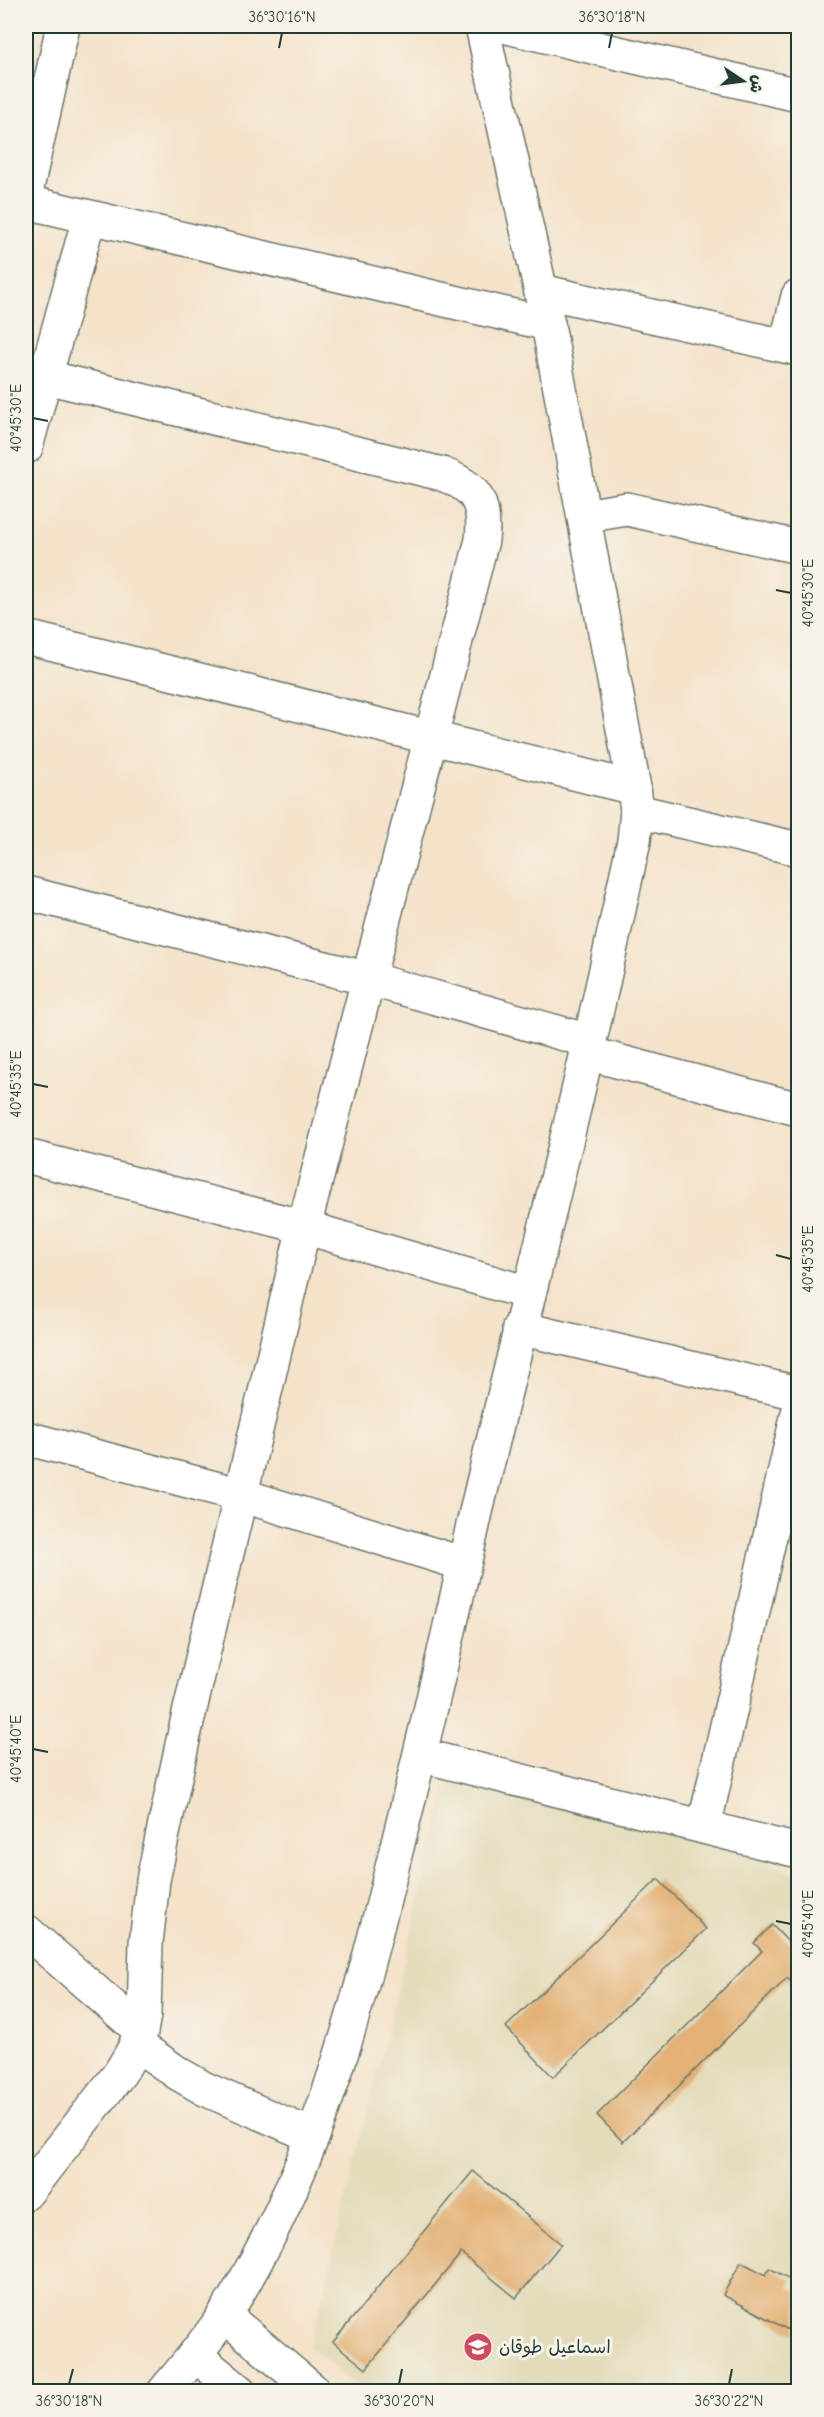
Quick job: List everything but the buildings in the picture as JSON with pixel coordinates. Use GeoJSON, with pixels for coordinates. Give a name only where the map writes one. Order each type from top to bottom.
{"type":"FeatureCollection","features":[{"type":"Feature","properties":{"kind":"street"},"geometry":{"type":"LineString","coordinates":[[26,192],[63,26]]}},
{"type":"Feature","properties":{"kind":"street"},"geometry":{"type":"LineString","coordinates":[[164,2391],[195,2355],[224,2315],[264,2246],[285,2204],[313,2136],[343,2046],[380,1916],[420,1755],[519,1328],[588,1047],[634,841],[635,799],[584,516],[548,324],[482,26]]}},
{"type":"Feature","properties":{"kind":"street"},"geometry":{"type":"LineString","coordinates":[[503,26],[798,95]]}},
{"type":"Feature","properties":{"kind":"street"},"geometry":{"type":"LineString","coordinates":[[26,202],[548,324]]}},
{"type":"Feature","properties":{"kind":"street"},"geometry":{"type":"LineString","coordinates":[[26,447],[35,375],[89,218]]}},
{"type":"Feature","properties":{"kind":"street"},"geometry":{"type":"LineString","coordinates":[[541,291],[792,348],[798,296]]}},
{"type":"Feature","properties":{"kind":"street"},"geometry":{"type":"LineString","coordinates":[[26,2193],[113,2083],[138,2038],[144,2015],[146,1943],[153,1880],[185,1731],[304,1227],[482,540],[484,522],[481,508],[472,490],[461,481],[442,474],[35,375]]}},
{"type":"Feature","properties":{"kind":"street"},"geometry":{"type":"LineString","coordinates":[[584,516],[627,509],[798,547]]}},
{"type":"Feature","properties":{"kind":"street"},"geometry":{"type":"LineString","coordinates":[[26,637],[430,736],[798,849]]}},
{"type":"Feature","properties":{"kind":"street"},"geometry":{"type":"LineString","coordinates":[[26,893],[369,979],[588,1047],[798,1108]]}},
{"type":"Feature","properties":{"kind":"street"},"geometry":{"type":"LineString","coordinates":[[26,1156],[304,1227],[528,1293]]}},
{"type":"Feature","properties":{"kind":"street"},"geometry":{"type":"LineString","coordinates":[[519,1328],[798,1393]]}},
{"type":"Feature","properties":{"kind":"street"},"geometry":{"type":"LineString","coordinates":[[704,1827],[798,1413]]}},
{"type":"Feature","properties":{"kind":"street"},"geometry":{"type":"LineString","coordinates":[[26,1438],[241,1495],[464,1564]]}},
{"type":"Feature","properties":{"kind":"street"},"geometry":{"type":"LineString","coordinates":[[420,1755],[798,1851]]}},
{"type":"Feature","properties":{"kind":"street"},"geometry":{"type":"LineString","coordinates":[[26,1931],[179,2074],[206,2089],[313,2136]]}},
{"type":"Feature","properties":{"kind":"street"},"geometry":{"type":"LineString","coordinates":[[224,2315],[315,2391]]}},
{"type":"Feature","properties":{"kind":"street"},"geometry":{"type":"LineString","coordinates":[[195,2355],[240,2391]]}},
{"type":"Feature","properties":{"kind":"shaded area"},"geometry":{"type":"Polygon","coordinates":[[[448,1783],[736,1841],[798,1877],[798,2391],[363,2391],[310,2347],[448,1783]]]}},
{"type":"Feature","properties":{"kind":"place","name":"اسماعيل طوقان"},"geometry":{"type":"Point","coordinates":[478,2347]}}]}
